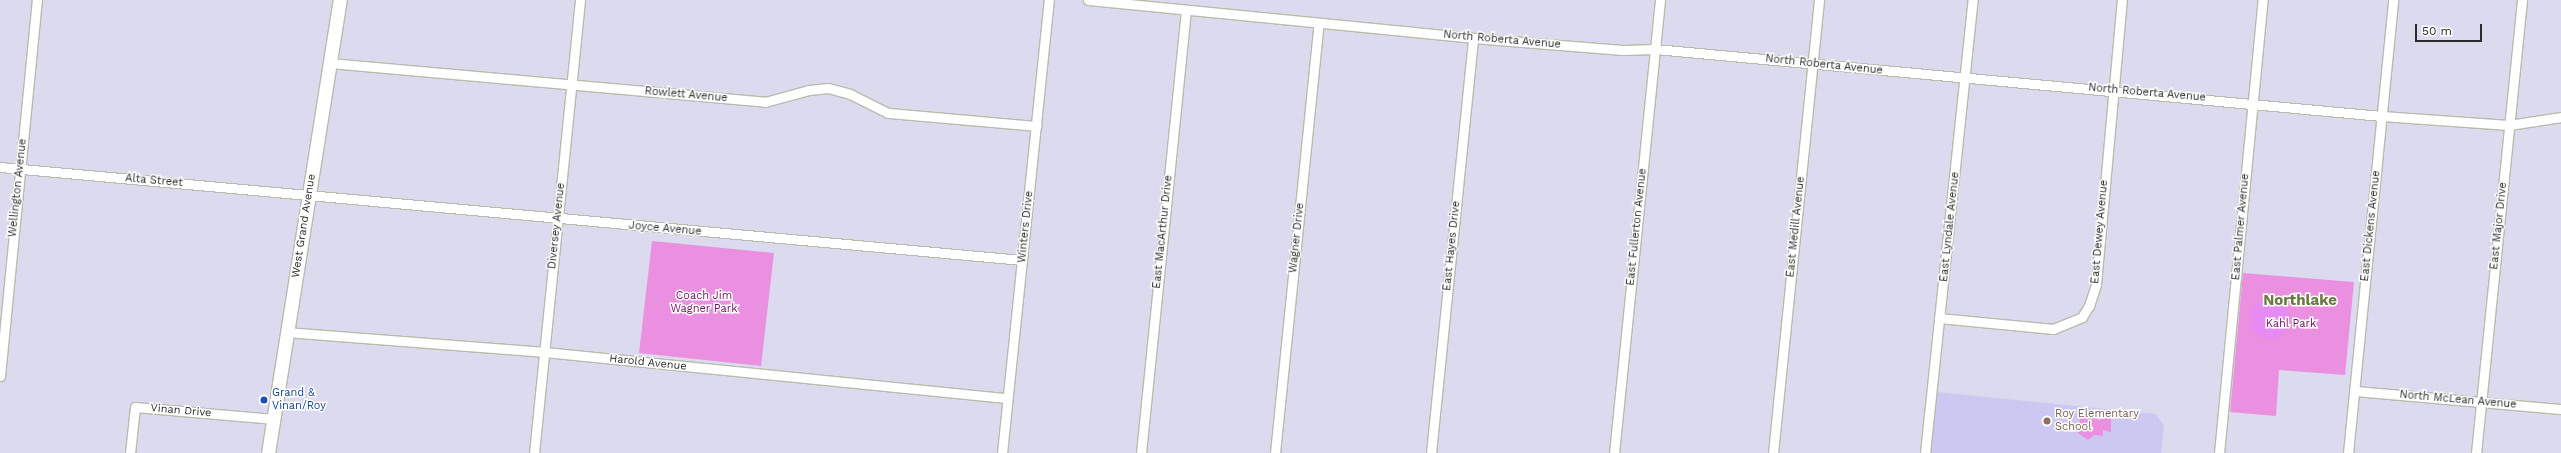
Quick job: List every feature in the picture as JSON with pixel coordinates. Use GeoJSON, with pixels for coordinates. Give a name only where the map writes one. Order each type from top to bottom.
{"type":"FeatureCollection","features":[{"type":"Feature","properties":{"kind":"main road","name":"West Grand Avenue"},"geometry":{"type":"LineString","coordinates":[[268,453],[340,0]]}},
{"type":"Feature","properties":{"kind":"street","name":"Wellington Avenue"},"geometry":{"type":"LineString","coordinates":[[0,376],[37,0]]}},
{"type":"Feature","properties":{"kind":"street","name":"Diversey Avenue"},"geometry":{"type":"LineString","coordinates":[[534,453],[580,0]]}},
{"type":"Feature","properties":{"kind":"street","name":"Winters Drive"},"geometry":{"type":"LineString","coordinates":[[1002,453],[1049,0]]}},
{"type":"Feature","properties":{"kind":"street","name":"North Roberta Avenue"},"geometry":{"type":"LineString","coordinates":[[1088,0],[1117,1],[1186,11],[1473,38],[1623,50],[1655,49],[1966,79],[2113,89],[2382,116],[2509,125],[2561,117]]}},
{"type":"Feature","properties":{"kind":"street","name":"East Fullerton Avenue"},"geometry":{"type":"LineString","coordinates":[[1614,453],[1660,0]]}},
{"type":"Feature","properties":{"kind":"street","name":"East Medill Avenue"},"geometry":{"type":"LineString","coordinates":[[1773,453],[1819,0]]}},
{"type":"Feature","properties":{"kind":"street","name":"East Lyndale Avenue"},"geometry":{"type":"LineString","coordinates":[[1925,453],[1966,79],[1973,0]]}},
{"type":"Feature","properties":{"kind":"street","name":"East Dewey Avenue"},"geometry":{"type":"LineString","coordinates":[[1939,318],[2053,329],[2082,317],[2094,296],[2096,284],[2122,0]]}},
{"type":"Feature","properties":{"kind":"street","name":"East Palmer Avenue"},"geometry":{"type":"LineString","coordinates":[[2219,453],[2263,0]]}},
{"type":"Feature","properties":{"kind":"street","name":"East Dickens Avenue"},"geometry":{"type":"LineString","coordinates":[[2348,453],[2393,0]]}},
{"type":"Feature","properties":{"kind":"street","name":"East Major Drive"},"geometry":{"type":"LineString","coordinates":[[2476,453],[2522,0]]}},
{"type":"Feature","properties":{"kind":"street","name":"East MacArthur Drive"},"geometry":{"type":"LineString","coordinates":[[1141,453],[1186,11]]}},
{"type":"Feature","properties":{"kind":"street","name":"Wagner Drive"},"geometry":{"type":"LineString","coordinates":[[1275,453],[1319,23]]}},
{"type":"Feature","properties":{"kind":"street","name":"East Hayes Drive"},"geometry":{"type":"LineString","coordinates":[[1432,453],[1473,38]]}},
{"type":"Feature","properties":{"kind":"street","name":"Rowlett Avenue"},"geometry":{"type":"LineString","coordinates":[[330,63],[571,86],[765,102],[809,90],[828,88],[850,94],[888,114],[1036,126]]}},
{"type":"Feature","properties":{"kind":"street","name":"Alta Street"},"geometry":{"type":"LineString","coordinates":[[0,167],[308,194]]}},
{"type":"Feature","properties":{"kind":"street","name":"Joyce Avenue"},"geometry":{"type":"LineString","coordinates":[[308,194],[558,220],[1022,260]]}},
{"type":"Feature","properties":{"kind":"street","name":"Harold Avenue"},"geometry":{"type":"LineString","coordinates":[[288,332],[544,352],[1008,398]]}},
{"type":"Feature","properties":{"kind":"street","name":"North McLean Avenue"},"geometry":{"type":"LineString","coordinates":[[2354,391],[2561,409]]}},
{"type":"Feature","properties":{"kind":"street","name":"Vinan Drive"},"geometry":{"type":"LineString","coordinates":[[130,453],[135,407],[274,419]]}},
{"type":"Feature","properties":{"kind":"shaded area"},"geometry":{"type":"Polygon","coordinates":[[[2270,299],[2278,301],[2284,305],[2288,311],[2290,319],[2288,327],[2284,333],[2278,337],[2270,339],[2262,337],[2256,333],[2252,327],[2250,319],[2252,311],[2256,305],[2262,301],[2270,299]]]}},
{"type":"Feature","properties":{"kind":"shaded area","name":"Roy Elementary School"},"geometry":{"type":"Polygon","coordinates":[[[1937,392],[2156,414],[2164,426],[2161,453],[1931,453],[1937,392]]]}},
{"type":"Feature","properties":{"kind":"green space","name":"Coach Jim Wagner Park"},"geometry":{"type":"Polygon","coordinates":[[[652,241],[774,253],[761,366],[639,353],[652,241]]]}},
{"type":"Feature","properties":{"kind":"green space","name":"Kahl Park"},"geometry":{"type":"Polygon","coordinates":[[[2243,273],[2354,282],[2345,375],[2279,370],[2276,416],[2230,412],[2243,273]]]}},
{"type":"Feature","properties":{"kind":"green space"},"geometry":{"type":"Polygon","coordinates":[[[2092,411],[2100,421],[2104,412],[2111,419],[2111,432],[2103,430],[2103,436],[2094,435],[2088,440],[2078,433],[2080,418],[2092,411]]]}},
{"type":"Feature","properties":{"kind":"place","name":"Grand & Vinan/Roy"},"geometry":{"type":"Point","coordinates":[264,400]}},
{"type":"Feature","properties":{"kind":"place","name":"Roy Elementary School"},"geometry":{"type":"Point","coordinates":[2047,421]}},
{"type":"Feature","properties":{"kind":"district","name":"Northlake"},"geometry":{"type":"Point","coordinates":[2300,301]}}]}
